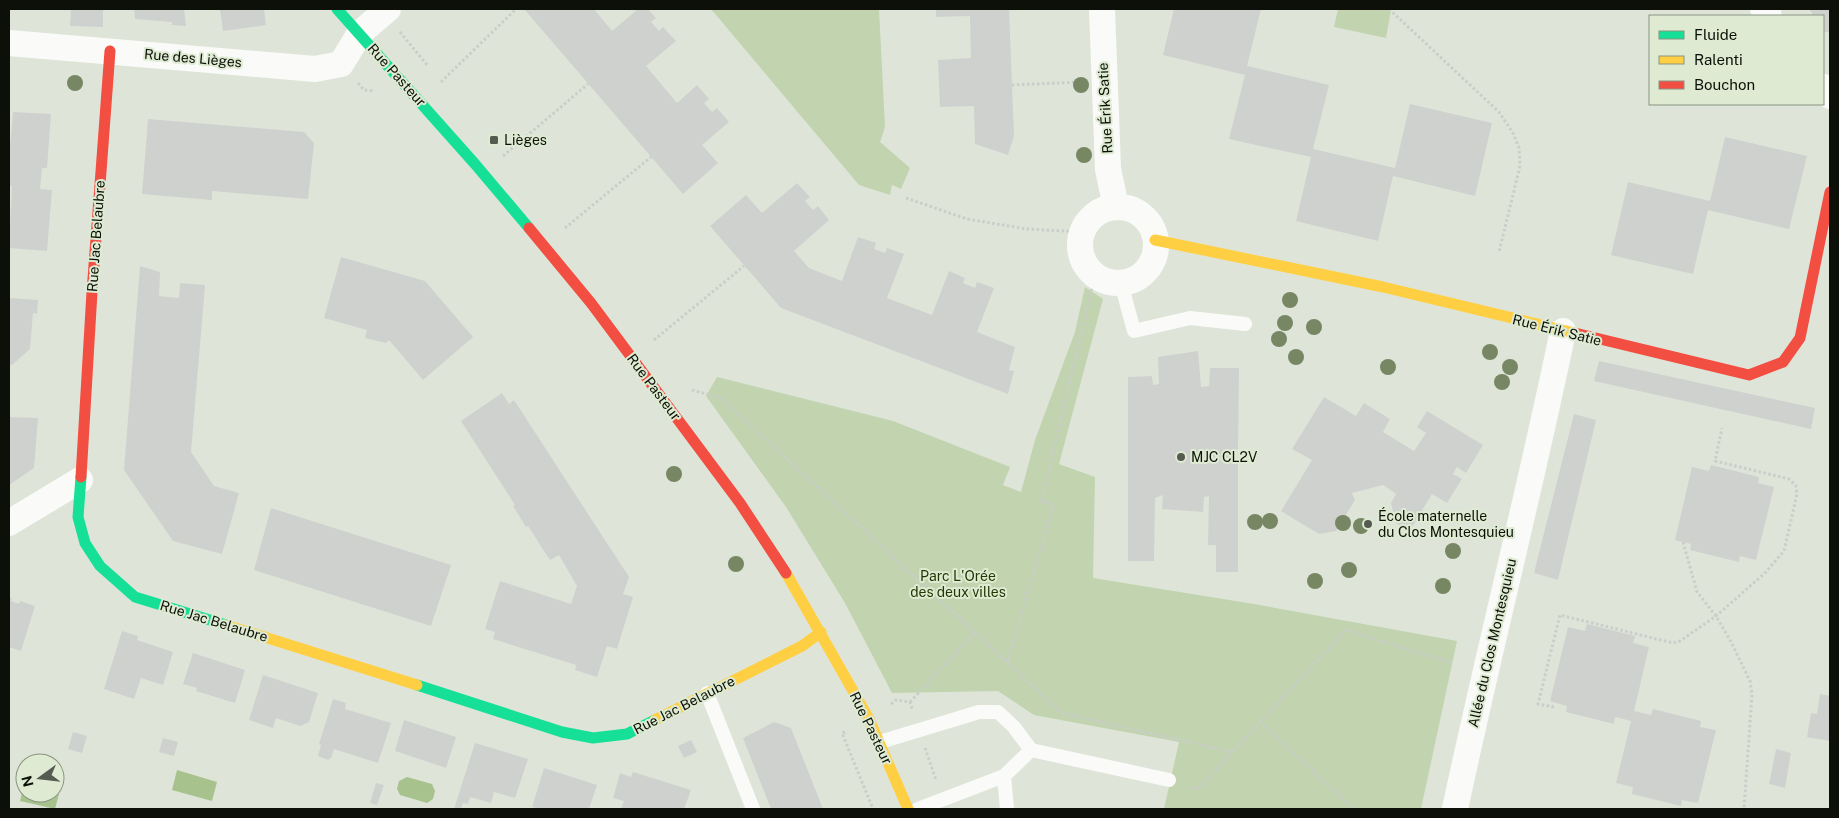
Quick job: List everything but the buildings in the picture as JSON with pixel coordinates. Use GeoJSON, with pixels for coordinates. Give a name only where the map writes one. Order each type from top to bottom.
{"type":"FeatureCollection","features":[{"type":"Feature","properties":{"kind":"street","name":"Rue Pasteur"},"geometry":{"type":"LineString","coordinates":[[337,9],[489,181],[586,295],[740,503],[786,572],[821,632],[880,742],[908,809]]}},
{"type":"Feature","properties":{"kind":"street","name":"Rue Érik Satie"},"geometry":{"type":"LineString","coordinates":[[1102,9],[1108,169],[1116,207]]}},
{"type":"Feature","properties":{"kind":"street","name":"Rue des Lièges"},"geometry":{"type":"LineString","coordinates":[[9,43],[315,69],[341,64],[360,33],[386,11]]}},
{"type":"Feature","properties":{"kind":"street","name":"Rue Jac Belaubre"},"geometry":{"type":"LineString","coordinates":[[110,51],[78,517],[85,543],[100,566],[135,597],[425,687],[562,732],[593,738],[627,734],[802,646],[821,632]]}},
{"type":"Feature","properties":{"kind":"street","name":"Rue Érik Satie"},"geometry":{"type":"LineString","coordinates":[[1155,240],[1383,287],[1749,375],[1783,362],[1800,338],[1830,192]]}},
{"type":"Feature","properties":{"kind":"street"},"geometry":{"type":"LineString","coordinates":[[1116,207],[1127,208],[1137,212],[1152,229],[1155,240],[1155,252],[1151,264],[1133,280],[1121,283],[1112,283],[1095,276],[1086,266],[1081,254],[1080,240],[1092,218],[1103,210],[1116,207]]}},
{"type":"Feature","properties":{"kind":"street","name":"Allée du Clos Montesquieu"},"geometry":{"type":"LineString","coordinates":[[1455,809],[1478,703],[1527,501],[1563,331]]}},
{"type":"Feature","properties":{"kind":"street"},"geometry":{"type":"LineString","coordinates":[[9,523],[80,480]]}},
{"type":"Feature","properties":{"kind":"lane"},"geometry":{"type":"LineString","coordinates":[[1121,283],[1134,331],[1190,318],[1245,324]]}},
{"type":"Feature","properties":{"kind":"lane"},"geometry":{"type":"LineString","coordinates":[[707,693],[753,809]]}},
{"type":"Feature","properties":{"kind":"lane"},"geometry":{"type":"LineString","coordinates":[[880,742],[979,712],[998,712],[1014,726],[1030,750],[1169,780]]}},
{"type":"Feature","properties":{"kind":"lane"},"geometry":{"type":"LineString","coordinates":[[918,809],[1004,776],[1030,750]]}},
{"type":"Feature","properties":{"kind":"lane"},"geometry":{"type":"LineString","coordinates":[[1004,776],[1007,809]]}},
{"type":"Feature","properties":{"kind":"path"},"geometry":{"type":"LineString","coordinates":[[441,82],[516,9]]}},
{"type":"Feature","properties":{"kind":"path"},"geometry":{"type":"LineString","coordinates":[[1390,9],[1499,112],[1513,134],[1518,148],[1520,166],[1499,252]]}},
{"type":"Feature","properties":{"kind":"path"},"geometry":{"type":"LineString","coordinates":[[386,11],[430,69]]}},
{"type":"Feature","properties":{"kind":"path"},"geometry":{"type":"LineString","coordinates":[[436,75],[447,89]]}},
{"type":"Feature","properties":{"kind":"path"},"geometry":{"type":"LineString","coordinates":[[1012,85],[1104,81]]}},
{"type":"Feature","properties":{"kind":"path"},"geometry":{"type":"LineString","coordinates":[[497,149],[503,156],[588,84]]}},
{"type":"Feature","properties":{"kind":"path"},"geometry":{"type":"LineString","coordinates":[[565,228],[651,157]]}},
{"type":"Feature","properties":{"kind":"path"},"geometry":{"type":"LineString","coordinates":[[906,198],[967,219],[1027,228],[1083,232]]}},
{"type":"Feature","properties":{"kind":"path"},"geometry":{"type":"LineString","coordinates":[[558,221],[571,235]]}},
{"type":"Feature","properties":{"kind":"path"},"geometry":{"type":"LineString","coordinates":[[658,347],[653,340],[744,266]]}},
{"type":"Feature","properties":{"kind":"path"},"geometry":{"type":"LineString","coordinates":[[1008,662],[1054,504],[1041,502],[1095,276]]}},
{"type":"Feature","properties":{"kind":"path"},"geometry":{"type":"LineString","coordinates":[[690,390],[721,398],[1062,713],[1232,752]]}},
{"type":"Feature","properties":{"kind":"path"},"geometry":{"type":"LineString","coordinates":[[1554,707],[1538,704],[1560,614],[1673,643],[1680,641],[1716,616],[1765,573],[1784,551],[1796,486],[1789,479],[1715,461],[1722,428]]}},
{"type":"Feature","properties":{"kind":"path"},"geometry":{"type":"LineString","coordinates":[[1683,542],[1697,592],[1716,616],[1750,681],[1752,694],[1744,809]]}},
{"type":"Feature","properties":{"kind":"path"},"geometry":{"type":"LineString","coordinates":[[1169,780],[1197,790],[1346,630],[1452,663]]}},
{"type":"Feature","properties":{"kind":"path"},"geometry":{"type":"LineString","coordinates":[[910,702],[975,632]]}},
{"type":"Feature","properties":{"kind":"path"},"geometry":{"type":"LineString","coordinates":[[1260,722],[1354,809]]}},
{"type":"Feature","properties":{"kind":"green space"},"geometry":{"type":"Polygon","coordinates":[[[711,9],[879,9],[885,127],[880,142],[910,168],[901,189],[892,185],[890,195],[859,185],[711,9]]]}},
{"type":"Feature","properties":{"kind":"green space"},"geometry":{"type":"Polygon","coordinates":[[[1338,9],[1391,10],[1386,38],[1334,27],[1338,9]]]}},
{"type":"Feature","properties":{"kind":"green space","name":"Parc L'Orée des deux villes"},"geometry":{"type":"Polygon","coordinates":[[[1085,287],[1103,299],[1059,464],[1095,477],[1093,578],[1254,604],[1457,641],[1421,809],[1164,809],[1179,742],[1034,715],[998,691],[892,693],[845,603],[786,507],[706,396],[717,377],[893,421],[1010,467],[1003,485],[1021,492],[1035,440],[1075,332],[1085,287]]]}},
{"type":"Feature","properties":{"kind":"shaded area"},"geometry":{"type":"Polygon","coordinates":[[[177,770],[217,782],[212,801],[172,790],[177,770]]]}},
{"type":"Feature","properties":{"kind":"shaded area"},"geometry":{"type":"Polygon","coordinates":[[[407,777],[432,784],[435,791],[433,799],[427,803],[400,795],[397,789],[399,781],[407,777]]]}},
{"type":"Feature","properties":{"kind":"shaded area"},"geometry":{"type":"Polygon","coordinates":[[[29,803],[57,803],[55,809],[29,803]]]}},
{"type":"Feature","properties":{"kind":"traffic: fast"},"geometry":{"type":"LineString","coordinates":[[337,9],[475,164],[529,228]]}},
{"type":"Feature","properties":{"kind":"traffic: fast"},"geometry":{"type":"LineString","coordinates":[[81,477],[78,517],[85,543],[100,566],[135,597],[226,625]]}},
{"type":"Feature","properties":{"kind":"traffic: fast"},"geometry":{"type":"LineString","coordinates":[[417,685],[562,732],[593,738],[627,734],[655,720]]}},
{"type":"Feature","properties":{"kind":"traffic: slow"},"geometry":{"type":"LineString","coordinates":[[1155,240],[1383,287],[1575,333]]}},
{"type":"Feature","properties":{"kind":"traffic: slow"},"geometry":{"type":"LineString","coordinates":[[786,573],[869,719],[908,809]]}},
{"type":"Feature","properties":{"kind":"traffic: slow"},"geometry":{"type":"LineString","coordinates":[[226,625],[417,685]]}},
{"type":"Feature","properties":{"kind":"traffic: slow"},"geometry":{"type":"LineString","coordinates":[[655,720],[802,646],[821,632]]}},
{"type":"Feature","properties":{"kind":"traffic: jam"},"geometry":{"type":"LineString","coordinates":[[81,477],[92,292],[110,51]]}},
{"type":"Feature","properties":{"kind":"traffic: jam"},"geometry":{"type":"LineString","coordinates":[[1575,333],[1749,375],[1783,362],[1800,338],[1830,192]]}},
{"type":"Feature","properties":{"kind":"traffic: jam"},"geometry":{"type":"LineString","coordinates":[[529,228],[591,303],[740,503],[786,573]]}},
{"type":"Feature","properties":{"kind":"place","name":"Lièges"},"geometry":{"type":"Point","coordinates":[494,140]}},
{"type":"Feature","properties":{"kind":"place","name":"MJC CL2V"},"geometry":{"type":"Point","coordinates":[1181,457]}},
{"type":"Feature","properties":{"kind":"place","name":"École maternelle du Clos Montesquieu"},"geometry":{"type":"Point","coordinates":[1368,524]}}]}
